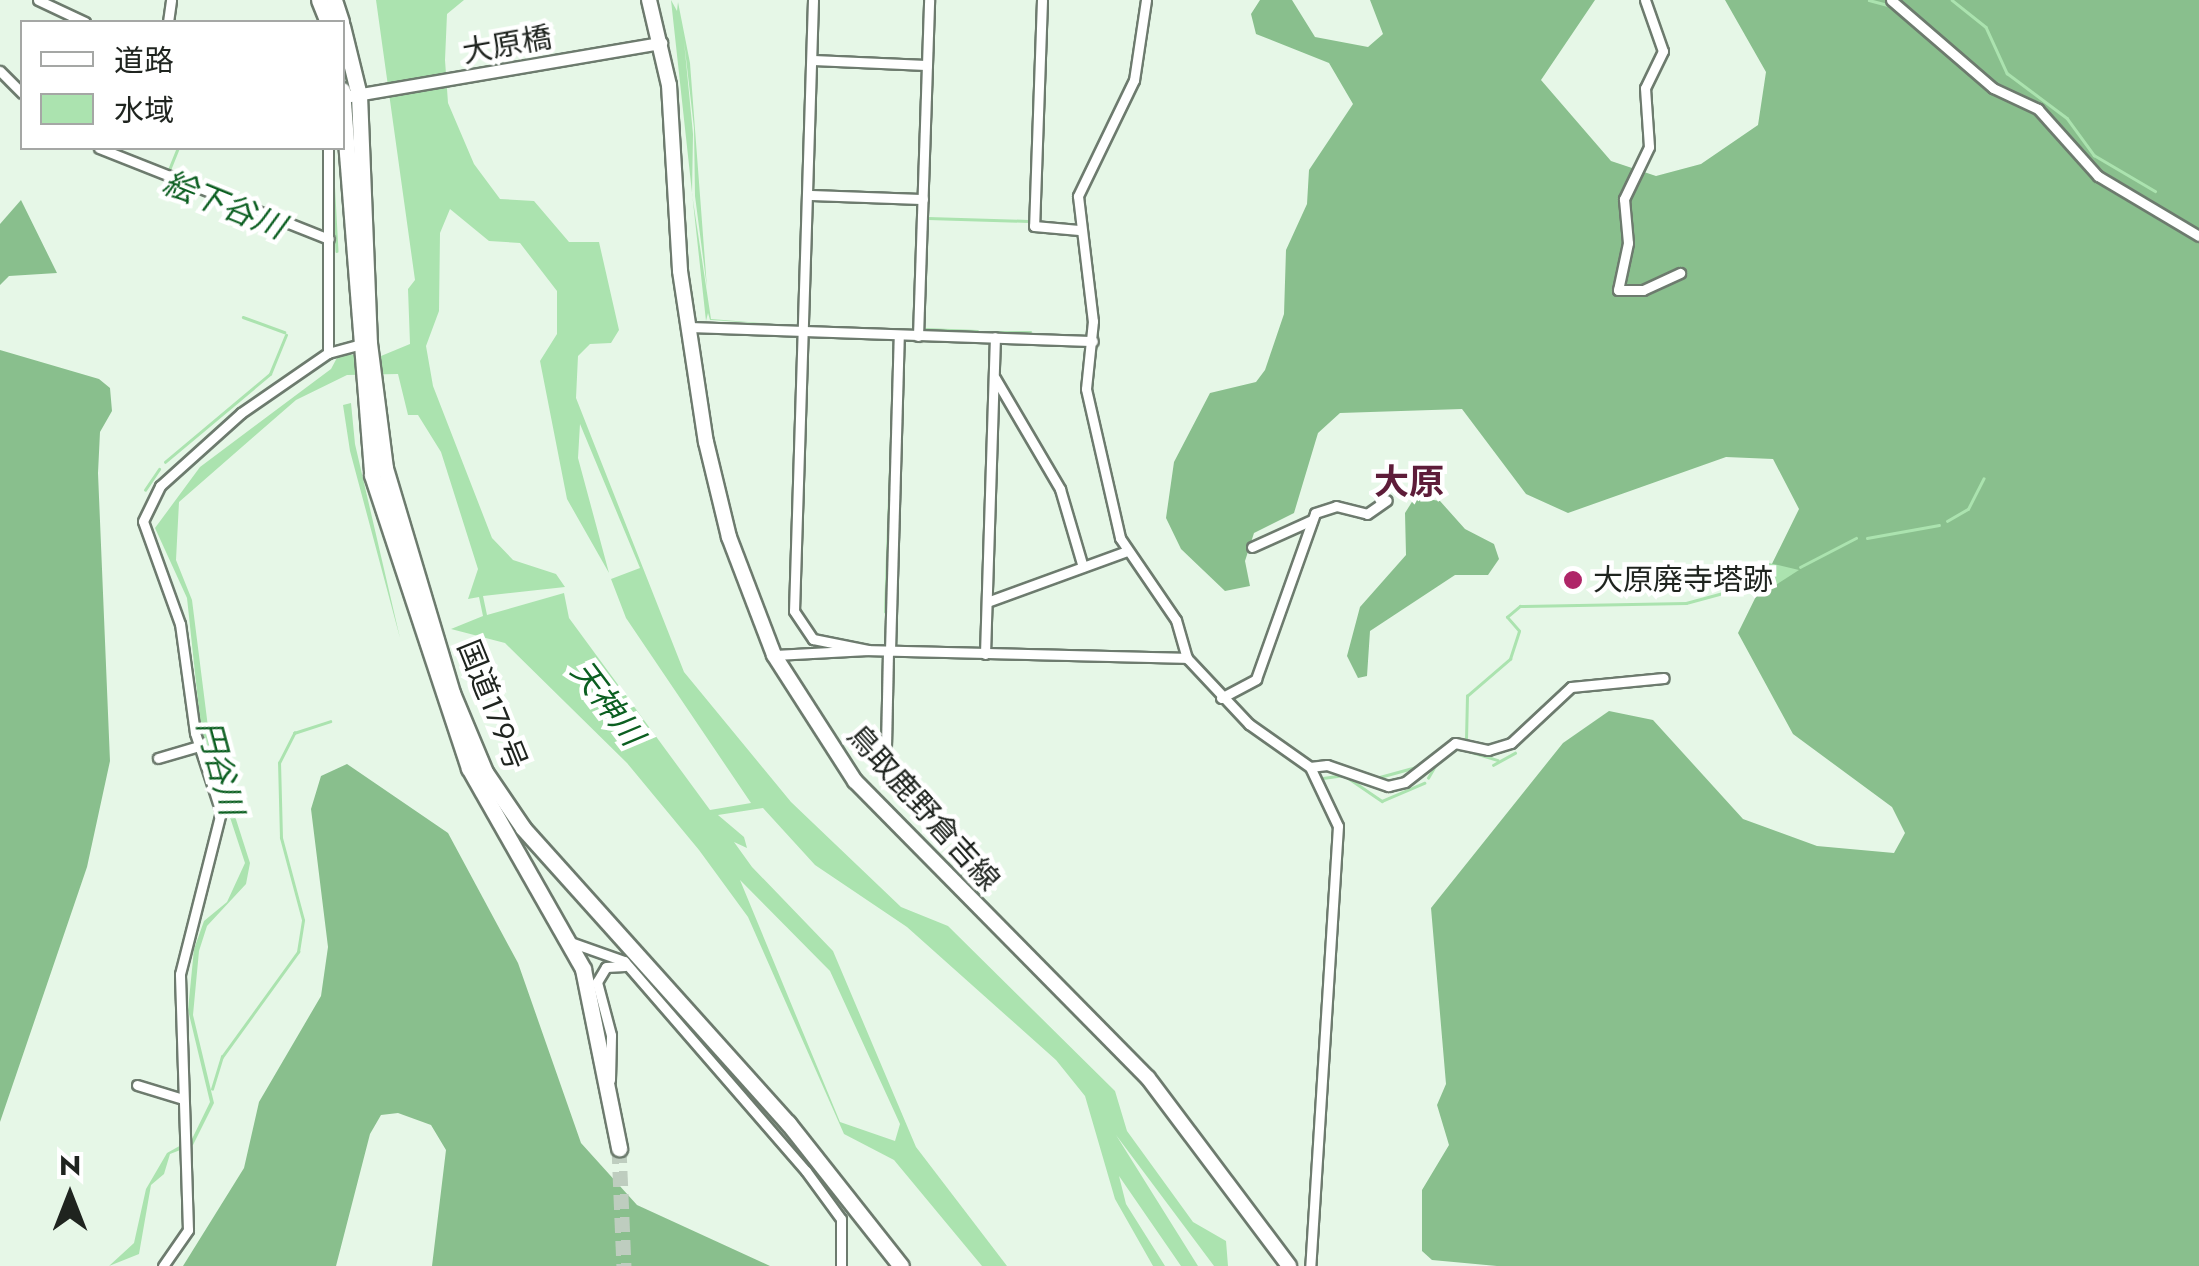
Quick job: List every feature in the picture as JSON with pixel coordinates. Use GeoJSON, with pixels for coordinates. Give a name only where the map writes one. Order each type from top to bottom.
{"type":"FeatureCollection","features":[{"type":"Feature","properties":{"kind":"highway","name":"国道179号"},"geometry":{"type":"LineString","coordinates":[[345,59],[372,476],[469,768],[572,943],[610,1080],[619,1148]]}},
{"type":"Feature","properties":{"kind":"highway","name":"国道179号"},"geometry":{"type":"LineString","coordinates":[[363,343],[385,468],[406,550],[485,772],[523,828],[788,1123],[892,1263]]}},
{"type":"Feature","properties":{"kind":"main road","name":"鳥取鹿野倉吉線"},"geometry":{"type":"LineString","coordinates":[[649,0],[661,44],[687,327],[729,537],[774,655],[855,781],[1148,1078],[1289,1266]]}},
{"type":"Feature","properties":{"kind":"street"},"geometry":{"type":"LineString","coordinates":[[38,0],[81,20]]}},
{"type":"Feature","properties":{"kind":"street"},"geometry":{"type":"LineString","coordinates":[[814,0],[795,617],[813,639],[868,650]]}},
{"type":"Feature","properties":{"kind":"street"},"geometry":{"type":"LineString","coordinates":[[918,336],[929,0]]}},
{"type":"Feature","properties":{"kind":"street"},"geometry":{"type":"LineString","coordinates":[[1042,0],[1034,226],[1079,230]]}},
{"type":"Feature","properties":{"kind":"street"},"geometry":{"type":"LineString","coordinates":[[1146,0],[1137,69],[1078,196],[1093,341],[1086,389],[1127,551],[1176,620],[1186,658],[1221,698],[1310,767],[1340,841],[1310,1266]]}},
{"type":"Feature","properties":{"kind":"street"},"geometry":{"type":"LineString","coordinates":[[1645,0],[1663,50],[1646,88],[1649,147],[1624,199],[1628,242],[1618,290],[1642,290],[1680,273]]}},
{"type":"Feature","properties":{"kind":"street"},"geometry":{"type":"LineString","coordinates":[[1890,0],[1993,88],[2038,110],[2098,176],[2199,236]]}},
{"type":"Feature","properties":{"kind":"street","name":"大原橋"},"geometry":{"type":"LineString","coordinates":[[348,94],[380,92],[661,44]]}},
{"type":"Feature","properties":{"kind":"street"},"geometry":{"type":"LineString","coordinates":[[812,60],[927,64]]}},
{"type":"Feature","properties":{"kind":"street"},"geometry":{"type":"LineString","coordinates":[[0,71],[20,90]]}},
{"type":"Feature","properties":{"kind":"street"},"geometry":{"type":"LineString","coordinates":[[105,150],[330,240]]}},
{"type":"Feature","properties":{"kind":"street"},"geometry":{"type":"LineString","coordinates":[[328,150],[328,353]]}},
{"type":"Feature","properties":{"kind":"street"},"geometry":{"type":"LineString","coordinates":[[809,195],[923,199]]}},
{"type":"Feature","properties":{"kind":"street"},"geometry":{"type":"LineString","coordinates":[[687,327],[1093,341]]}},
{"type":"Feature","properties":{"kind":"street"},"geometry":{"type":"LineString","coordinates":[[886,747],[899,335]]}},
{"type":"Feature","properties":{"kind":"street"},"geometry":{"type":"LineString","coordinates":[[985,654],[996,337]]}},
{"type":"Feature","properties":{"kind":"street"},"geometry":{"type":"LineString","coordinates":[[162,1266],[188,1230],[180,974],[221,812],[199,746],[180,624],[144,537],[148,502],[242,413],[328,353],[363,343]]}},
{"type":"Feature","properties":{"kind":"street"},"geometry":{"type":"LineString","coordinates":[[995,378],[1060,489],[1082,567]]}},
{"type":"Feature","properties":{"kind":"street"},"geometry":{"type":"LineString","coordinates":[[1252,548],[1312,520],[1324,507],[1366,514],[1388,500]]}},
{"type":"Feature","properties":{"kind":"street"},"geometry":{"type":"LineString","coordinates":[[1221,698],[1256,678],[1312,520]]}},
{"type":"Feature","properties":{"kind":"street"},"geometry":{"type":"LineString","coordinates":[[987,602],[1127,551]]}},
{"type":"Feature","properties":{"kind":"street"},"geometry":{"type":"LineString","coordinates":[[774,655],[868,650],[1186,658]]}},
{"type":"Feature","properties":{"kind":"street"},"geometry":{"type":"LineString","coordinates":[[1310,767],[1327,765],[1388,786],[1420,773],[1455,742],[1488,750],[1511,743],[1571,687],[1664,678]]}},
{"type":"Feature","properties":{"kind":"street"},"geometry":{"type":"LineString","coordinates":[[158,758],[199,746]]}},
{"type":"Feature","properties":{"kind":"street"},"geometry":{"type":"LineString","coordinates":[[1420,773],[1428,784]]}},
{"type":"Feature","properties":{"kind":"street"},"geometry":{"type":"LineString","coordinates":[[572,943],[588,955],[616,956],[632,970],[841,1218],[841,1266]]}},
{"type":"Feature","properties":{"kind":"street"},"geometry":{"type":"LineString","coordinates":[[610,1080],[611,1035],[597,982],[614,963],[632,970]]}},
{"type":"Feature","properties":{"kind":"street"},"geometry":{"type":"LineString","coordinates":[[137,1086],[184,1099]]}},
{"type":"Feature","properties":{"kind":"shaded area"},"geometry":{"type":"Polygon","coordinates":[[[1260,0],[1292,0],[1315,37],[1368,47],[1383,34],[1370,0],[1595,0],[1541,80],[1611,161],[1656,176],[1701,164],[1758,125],[1766,72],[1725,0],[2199,0],[2199,1266],[1497,1266],[1432,1260],[1422,1251],[1422,1190],[1449,1145],[1437,1105],[1446,1084],[1431,908],[1563,743],[1609,711],[1653,720],[1743,819],[1817,846],[1894,853],[1905,833],[1892,807],[1793,734],[1738,633],[1799,509],[1773,459],[1726,457],[1568,513],[1526,494],[1462,409],[1340,413],[1318,433],[1294,513],[1254,533],[1245,561],[1250,586],[1225,591],[1181,549],[1166,518],[1174,462],[1210,393],[1256,382],[1265,370],[1284,314],[1286,250],[1307,204],[1309,170],[1353,104],[1329,63],[1256,34],[1251,14],[1260,0]]]}},
{"type":"Feature","properties":{"kind":"shaded area"},"geometry":{"type":"Polygon","coordinates":[[[21,200],[57,273],[9,276],[0,285],[0,224],[21,200]]]}},
{"type":"Feature","properties":{"kind":"shaded area"},"geometry":{"type":"Polygon","coordinates":[[[0,350],[99,379],[110,388],[112,411],[100,432],[98,473],[110,761],[87,867],[0,1122],[0,350]]]}},
{"type":"Feature","properties":{"kind":"shaded area"},"geometry":{"type":"Polygon","coordinates":[[[1415,497],[1440,501],[1465,529],[1494,544],[1499,559],[1488,575],[1455,575],[1370,631],[1367,676],[1358,678],[1347,656],[1360,607],[1406,555],[1405,513],[1415,497]]]}},
{"type":"Feature","properties":{"kind":"shaded area"},"geometry":{"type":"Polygon","coordinates":[[[347,764],[448,833],[518,963],[581,1143],[637,1205],[770,1266],[432,1266],[446,1150],[431,1125],[398,1113],[381,1115],[370,1134],[336,1266],[183,1266],[244,1168],[259,1102],[321,996],[328,947],[311,809],[321,776],[347,764]]]}},
{"type":"Feature","properties":{"kind":"water","name":"天神川"},"geometry":{"type":"Polygon","coordinates":[[[376,0],[464,0],[447,14],[445,60],[448,103],[474,164],[500,199],[534,201],[569,242],[599,242],[619,330],[611,343],[590,344],[578,356],[576,398],[684,672],[791,802],[901,907],[948,926],[1115,1091],[1127,1131],[1193,1222],[1226,1241],[1228,1266],[1214,1266],[1116,1135],[1198,1266],[1181,1266],[1119,1176],[1126,1204],[1165,1266],[1153,1266],[1115,1199],[1085,1096],[1056,1060],[907,927],[815,865],[763,808],[718,815],[744,837],[747,848],[734,842],[752,867],[833,951],[916,1147],[1007,1266],[982,1266],[894,1160],[844,1134],[748,917],[699,850],[627,763],[505,643],[451,629],[483,616],[479,597],[468,599],[478,569],[441,452],[418,415],[408,415],[398,374],[347,375],[296,400],[179,502],[176,560],[192,600],[209,735],[250,863],[246,884],[207,926],[199,951],[193,1015],[214,1103],[193,1145],[170,1154],[164,1174],[151,1185],[139,1254],[109,1266],[134,1243],[146,1189],[167,1153],[192,1139],[210,1102],[188,1010],[194,949],[204,921],[227,902],[245,863],[201,729],[187,598],[155,528],[200,467],[331,369],[339,354],[381,356],[410,344],[408,289],[415,280],[376,0]],[[450,209],[440,233],[439,311],[426,346],[433,386],[492,538],[513,560],[556,574],[565,587],[483,596],[487,615],[564,593],[569,618],[710,810],[751,803],[626,618],[611,579],[640,568],[580,424],[578,458],[609,573],[567,499],[540,361],[557,334],[557,291],[520,243],[489,241],[450,209]],[[740,880],[840,1122],[895,1141],[900,1124],[830,971],[740,880]]]}},
{"type":"Feature","properties":{"kind":"water"},"geometry":{"type":"Polygon","coordinates":[[[671,0],[677,11],[678,2],[690,63],[707,288],[695,196],[694,128],[684,41],[693,134],[692,193],[671,0]]]}},
{"type":"Feature","properties":{"kind":"water"},"geometry":{"type":"Polygon","coordinates":[[[693,198],[711,319],[798,326],[710,320],[708,313],[706,321],[693,198]]]}},
{"type":"Feature","properties":{"kind":"water"},"geometry":{"type":"Polygon","coordinates":[[[351,403],[355,444],[400,638],[350,451],[343,405],[351,403]]]}},
{"type":"Feature","properties":{"kind":"water"},"geometry":{"type":"Polygon","coordinates":[[[1769,563],[1799,570],[1762,594],[1753,571],[1769,563]]]}},
{"type":"Feature","properties":{"kind":"waterway"},"geometry":{"type":"LineString","coordinates":[[1869,0],[1888,5]]}},
{"type":"Feature","properties":{"kind":"waterway"},"geometry":{"type":"LineString","coordinates":[[1952,0],[1986,27],[2007,73],[2067,118],[2094,155],[2155,191]]}},
{"type":"Feature","properties":{"kind":"waterway","name":"絵下谷川"},"geometry":{"type":"LineString","coordinates":[[169,170],[177,150]]}},
{"type":"Feature","properties":{"kind":"waterway"},"geometry":{"type":"LineString","coordinates":[[332,159],[337,251]]}},
{"type":"Feature","properties":{"kind":"waterway"},"geometry":{"type":"LineString","coordinates":[[928,218],[1028,221]]}},
{"type":"Feature","properties":{"kind":"waterway"},"geometry":{"type":"LineString","coordinates":[[243,317],[284,332]]}},
{"type":"Feature","properties":{"kind":"waterway"},"geometry":{"type":"LineString","coordinates":[[925,329],[977,331]]}},
{"type":"Feature","properties":{"kind":"waterway"},"geometry":{"type":"LineString","coordinates":[[985,332],[1031,332]]}},
{"type":"Feature","properties":{"kind":"waterway"},"geometry":{"type":"LineString","coordinates":[[165,462],[270,374],[286,335]]}},
{"type":"Feature","properties":{"kind":"waterway"},"geometry":{"type":"LineString","coordinates":[[885,612],[894,349]]}},
{"type":"Feature","properties":{"kind":"waterway"},"geometry":{"type":"LineString","coordinates":[[145,490],[159,469]]}},
{"type":"Feature","properties":{"kind":"waterway"},"geometry":{"type":"LineString","coordinates":[[1947,521],[1968,509],[1983,479]]}},
{"type":"Feature","properties":{"kind":"waterway"},"geometry":{"type":"LineString","coordinates":[[1867,538],[1939,525]]}},
{"type":"Feature","properties":{"kind":"waterway"},"geometry":{"type":"LineString","coordinates":[[1800,567],[1856,538]]}},
{"type":"Feature","properties":{"kind":"waterway"},"geometry":{"type":"LineString","coordinates":[[1466,740],[1467,696],[1510,659],[1519,631],[1507,617],[1520,606],[1686,603],[1738,589]]}},
{"type":"Feature","properties":{"kind":"waterway"},"geometry":{"type":"LineString","coordinates":[[212,1089],[222,1057],[298,952],[303,920],[281,838],[279,763],[294,733],[330,721]]}},
{"type":"Feature","properties":{"kind":"waterway"},"geometry":{"type":"LineString","coordinates":[[1465,750],[1497,760]]}},
{"type":"Feature","properties":{"kind":"waterway"},"geometry":{"type":"LineString","coordinates":[[1493,765],[1515,753]]}},
{"type":"Feature","properties":{"kind":"waterway"},"geometry":{"type":"LineString","coordinates":[[1428,778],[1438,761]]}},
{"type":"Feature","properties":{"kind":"waterway"},"geometry":{"type":"LineString","coordinates":[[1376,778],[1420,766]]}},
{"type":"Feature","properties":{"kind":"waterway"},"geometry":{"type":"LineString","coordinates":[[1323,778],[1344,775],[1382,801],[1424,783]]}},
{"type":"Feature","properties":{"kind":"tunnel"},"geometry":{"type":"LineString","coordinates":[[619,1148],[624,1266]]}},
{"type":"Feature","properties":{"kind":"place","name":"大原廃寺塔跡"},"geometry":{"type":"Point","coordinates":[1573,580]}},
{"type":"Feature","properties":{"kind":"district","name":"大原"},"geometry":{"type":"Point","coordinates":[1409,482]}},
{"type":"Feature","properties":{"kind":"water label","name":"円谷川"},"geometry":{"type":"Point","coordinates":[220,768]}}]}
